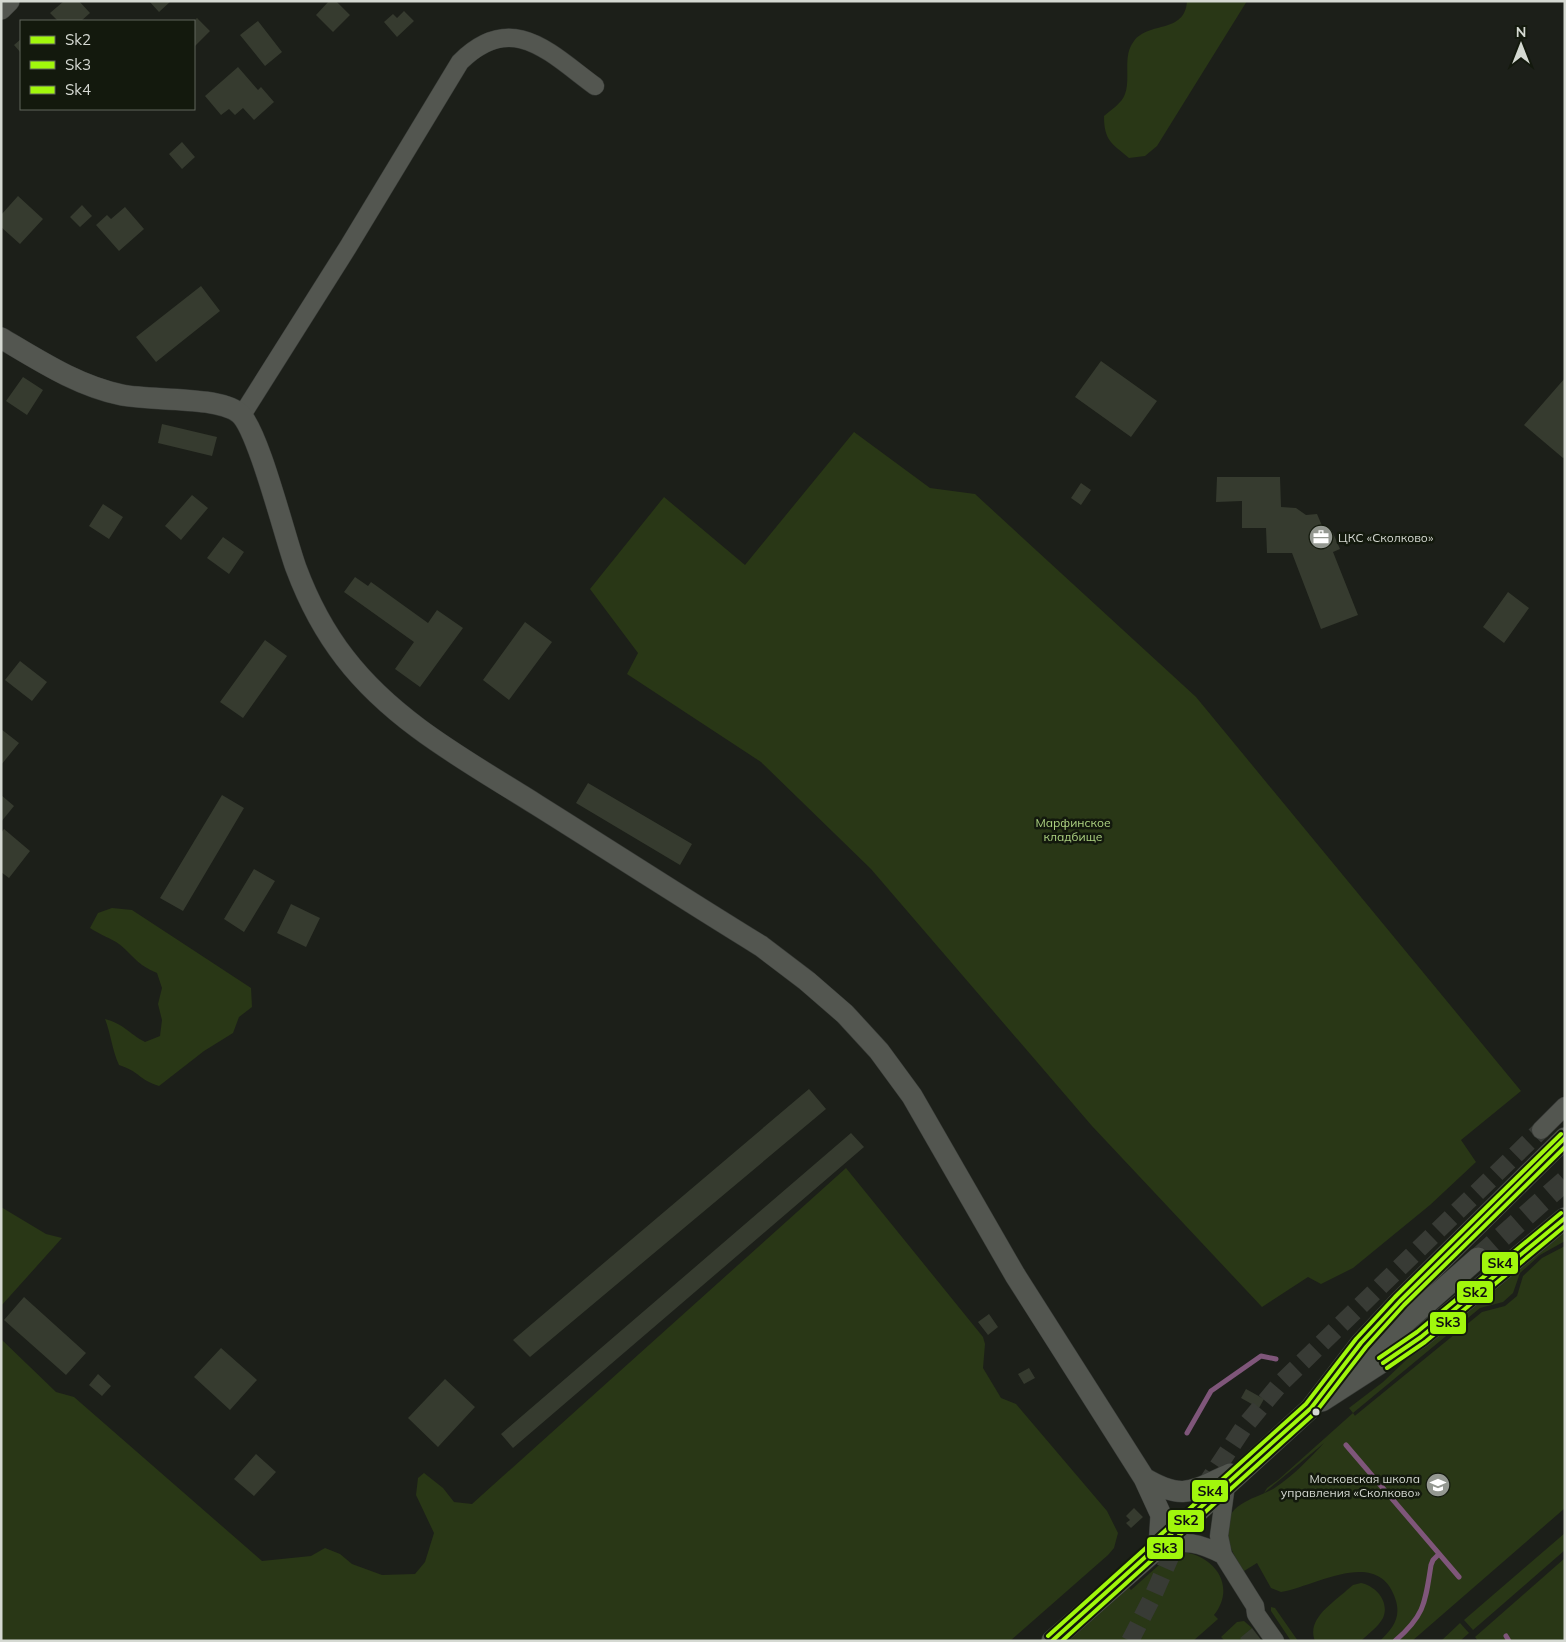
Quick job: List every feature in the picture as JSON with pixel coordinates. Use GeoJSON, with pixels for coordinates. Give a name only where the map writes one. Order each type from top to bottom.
{"type":"FeatureCollection","features":[{"type":"Feature","properties":{"kind":"street"},"geometry":{"type":"LineString","coordinates":[[1,9],[10,1]]}},
{"type":"Feature","properties":{"kind":"street"},"geometry":{"type":"LineString","coordinates":[[242,415],[348,247],[460,62],[470,52],[484,43],[500,38],[520,38],[538,44],[595,86]]}},
{"type":"Feature","properties":{"kind":"street"},"geometry":{"type":"LineString","coordinates":[[1,338],[71,378],[97,388],[123,395],[223,405],[242,415],[255,440],[296,569],[324,628],[345,658],[372,690],[400,715],[451,751],[761,946],[807,981],[845,1014],[879,1050],[912,1096],[1014,1275],[1144,1478],[1161,1515],[1159,1547]]}},
{"type":"Feature","properties":{"kind":"street"},"geometry":{"type":"LineString","coordinates":[[1540,1130],[1565,1106]]}},
{"type":"Feature","properties":{"kind":"street"},"geometry":{"type":"LineString","coordinates":[[1311,1408],[1361,1343],[1400,1301],[1565,1138]]}},
{"type":"Feature","properties":{"kind":"street"},"geometry":{"type":"LineString","coordinates":[[1311,1408],[1421,1337],[1565,1218]]}},
{"type":"Feature","properties":{"kind":"street"},"geometry":{"type":"LineString","coordinates":[[1052,1641],[1159,1547],[1424,1304],[1478,1258]]}},
{"type":"Feature","properties":{"kind":"street"},"geometry":{"type":"LineString","coordinates":[[1144,1478],[1164,1490],[1182,1492],[1197,1489],[1246,1467]]}},
{"type":"Feature","properties":{"kind":"street"},"geometry":{"type":"LineString","coordinates":[[1226,1485],[1219,1536],[1223,1555],[1255,1606],[1256,1614],[1275,1641]]}},
{"type":"Feature","properties":{"kind":"street"},"geometry":{"type":"LineString","coordinates":[[1159,1547],[1187,1541],[1201,1544],[1223,1555]]}},
{"type":"Feature","properties":{"kind":"street"},"geometry":{"type":"LineString","coordinates":[[1255,1606],[1264,1608],[1282,1632],[1280,1641]]}},
{"type":"Feature","properties":{"kind":"green space"},"geometry":{"type":"Polygon","coordinates":[[[1187,1],[1247,1],[1157,146],[1145,156],[1129,158],[1107,136],[1104,116],[1124,97],[1127,88],[1128,53],[1134,41],[1148,31],[1173,23],[1180,18],[1185,11],[1187,1]]]}},
{"type":"Feature","properties":{"kind":"green space","name":"Марфинское кладбище"},"geometry":{"type":"Polygon","coordinates":[[[854,432],[930,488],[975,494],[1196,697],[1521,1091],[1461,1140],[1476,1162],[1430,1205],[1353,1268],[1321,1284],[1308,1277],[1262,1307],[1092,1126],[871,869],[761,762],[627,674],[638,653],[590,589],[664,497],[745,565],[854,432]]]}},
{"type":"Feature","properties":{"kind":"green space"},"geometry":{"type":"Polygon","coordinates":[[[112,908],[132,910],[251,988],[252,1007],[239,1017],[233,1033],[204,1051],[159,1086],[119,1065],[105,1019],[122,1026],[145,1042],[160,1036],[162,1020],[158,1004],[162,988],[157,973],[140,963],[119,944],[90,928],[98,913],[112,908]]]}},
{"type":"Feature","properties":{"kind":"green space"},"geometry":{"type":"Polygon","coordinates":[[[846,1168],[983,1337],[985,1344],[983,1368],[1001,1398],[1016,1404],[1107,1511],[1118,1533],[1114,1548],[1108,1555],[1010,1641],[1,1641],[1,1339],[56,1392],[74,1397],[262,1561],[311,1556],[325,1548],[340,1554],[352,1564],[382,1575],[415,1574],[425,1562],[434,1533],[416,1495],[418,1478],[424,1473],[443,1488],[454,1502],[472,1504],[846,1168]]]}},
{"type":"Feature","properties":{"kind":"green space"},"geometry":{"type":"Polygon","coordinates":[[[1,1207],[46,1234],[62,1238],[1,1306],[1,1207]]]}},
{"type":"Feature","properties":{"kind":"green space"},"geometry":{"type":"Polygon","coordinates":[[[1565,1229],[1565,1241],[1540,1255],[1520,1273],[1513,1293],[1503,1302],[1480,1308],[1353,1413],[1349,1408],[1383,1382],[1424,1343],[1565,1229]]]}},
{"type":"Feature","properties":{"kind":"green space","name":"Московская школа управления «Сколково»"},"geometry":{"type":"Polygon","coordinates":[[[1565,1246],[1565,1508],[1412,1641],[1380,1641],[1394,1623],[1397,1607],[1388,1584],[1376,1575],[1362,1572],[1346,1573],[1281,1592],[1271,1588],[1257,1563],[1244,1571],[1233,1554],[1227,1535],[1227,1525],[1235,1509],[1264,1493],[1267,1488],[1353,1413],[1355,1416],[1482,1312],[1505,1306],[1517,1296],[1523,1276],[1542,1258],[1565,1246]],[[1324,1443],[1264,1493],[1289,1478],[1324,1443]]]}},
{"type":"Feature","properties":{"kind":"green space"},"geometry":{"type":"Polygon","coordinates":[[[1565,1533],[1565,1550],[1473,1630],[1464,1620],[1565,1533]]]}},
{"type":"Feature","properties":{"kind":"green space"},"geometry":{"type":"Polygon","coordinates":[[[1178,1552],[1190,1553],[1211,1564],[1218,1572],[1222,1582],[1221,1604],[1214,1615],[1218,1619],[1193,1641],[1065,1641],[1127,1586],[1131,1590],[1169,1556],[1178,1552]]]}},
{"type":"Feature","properties":{"kind":"green space"},"geometry":{"type":"Polygon","coordinates":[[[1565,1558],[1565,1641],[1478,1641],[1475,1637],[1565,1558]]]}},
{"type":"Feature","properties":{"kind":"green space"},"geometry":{"type":"Polygon","coordinates":[[[1361,1583],[1372,1587],[1380,1596],[1385,1606],[1383,1618],[1361,1641],[1315,1641],[1314,1626],[1322,1612],[1353,1585],[1361,1583]]]}},
{"type":"Feature","properties":{"kind":"green space"},"geometry":{"type":"Polygon","coordinates":[[[1271,1607],[1275,1608],[1298,1641],[1291,1641],[1271,1611],[1271,1607]]]}},
{"type":"Feature","properties":{"kind":"green space"},"geometry":{"type":"Polygon","coordinates":[[[1244,1621],[1252,1628],[1241,1638],[1243,1641],[1225,1641],[1221,1637],[1237,1622],[1244,1621]]]}},
{"type":"Feature","properties":{"kind":"green space"},"geometry":{"type":"Polygon","coordinates":[[[1460,1623],[1469,1633],[1460,1641],[1441,1641],[1460,1623]]]}},
{"type":"Feature","properties":{"kind":"building"},"geometry":{"type":"Polygon","coordinates":[[[64,1],[79,1],[90,13],[82,20],[57,20],[50,13],[64,1]]]}},
{"type":"Feature","properties":{"kind":"building"},"geometry":{"type":"Polygon","coordinates":[[[149,1],[171,1],[159,12],[149,1]]]}},
{"type":"Feature","properties":{"kind":"building"},"geometry":{"type":"Polygon","coordinates":[[[329,1],[336,1],[350,15],[333,32],[316,15],[329,1]]]}},
{"type":"Feature","properties":{"kind":"building"},"geometry":{"type":"Polygon","coordinates":[[[404,11],[414,21],[397,37],[384,22],[393,14],[397,18],[404,11]]]}},
{"type":"Feature","properties":{"kind":"building"},"geometry":{"type":"Polygon","coordinates":[[[197,18],[210,31],[195,46],[195,20],[197,18]]]}},
{"type":"Feature","properties":{"kind":"building"},"geometry":{"type":"Polygon","coordinates":[[[258,21],[282,52],[265,66],[240,35],[258,21]]]}},
{"type":"Feature","properties":{"kind":"building"},"geometry":{"type":"Polygon","coordinates":[[[20,40],[20,52],[14,45],[20,40]]]}},
{"type":"Feature","properties":{"kind":"building"},"geometry":{"type":"Polygon","coordinates":[[[238,67],[258,90],[261,87],[274,102],[254,120],[243,108],[235,115],[229,109],[221,115],[205,96],[238,67]]]}},
{"type":"Feature","properties":{"kind":"building"},"geometry":{"type":"Polygon","coordinates":[[[182,142],[195,157],[182,169],[169,154],[182,142]]]}},
{"type":"Feature","properties":{"kind":"building"},"geometry":{"type":"Polygon","coordinates":[[[18,196],[43,219],[20,244],[1,227],[1,215],[18,196]]]}},
{"type":"Feature","properties":{"kind":"building"},"geometry":{"type":"Polygon","coordinates":[[[82,205],[92,216],[80,227],[70,217],[82,205]]]}},
{"type":"Feature","properties":{"kind":"building"},"geometry":{"type":"Polygon","coordinates":[[[125,207],[144,229],[119,251],[96,225],[107,215],[111,219],[125,207]]]}},
{"type":"Feature","properties":{"kind":"building"},"geometry":{"type":"Polygon","coordinates":[[[201,286],[220,311],[156,362],[136,337],[201,286]]]}},
{"type":"Feature","properties":{"kind":"building"},"geometry":{"type":"Polygon","coordinates":[[[1101,361],[1157,401],[1131,437],[1075,397],[1101,361]]]}},
{"type":"Feature","properties":{"kind":"building"},"geometry":{"type":"Polygon","coordinates":[[[23,377],[43,390],[27,415],[6,401],[23,377]]]}},
{"type":"Feature","properties":{"kind":"building"},"geometry":{"type":"Polygon","coordinates":[[[1565,378],[1565,457],[1563,458],[1524,425],[1565,378]]]}},
{"type":"Feature","properties":{"kind":"building"},"geometry":{"type":"Polygon","coordinates":[[[162,424],[217,437],[212,456],[158,443],[162,424]]]}},
{"type":"Feature","properties":{"kind":"building"},"geometry":{"type":"Polygon","coordinates":[[[1217,477],[1280,477],[1281,507],[1296,508],[1306,515],[1317,514],[1323,528],[1333,533],[1340,549],[1333,552],[1358,615],[1321,629],[1292,553],[1267,553],[1266,528],[1242,528],[1242,501],[1216,502],[1217,477]]]}},
{"type":"Feature","properties":{"kind":"building"},"geometry":{"type":"Polygon","coordinates":[[[1081,483],[1091,490],[1081,505],[1071,498],[1081,483]]]}},
{"type":"Feature","properties":{"kind":"building"},"geometry":{"type":"Polygon","coordinates":[[[192,495],[208,508],[181,540],[165,526],[192,495]]]}},
{"type":"Feature","properties":{"kind":"building"},"geometry":{"type":"Polygon","coordinates":[[[103,504],[123,517],[109,539],[89,526],[103,504]]]}},
{"type":"Feature","properties":{"kind":"building"},"geometry":{"type":"Polygon","coordinates":[[[223,537],[244,552],[229,574],[207,558],[223,537]]]}},
{"type":"Feature","properties":{"kind":"building"},"geometry":{"type":"Polygon","coordinates":[[[355,577],[368,586],[371,582],[428,623],[437,610],[463,628],[420,687],[395,669],[414,642],[344,592],[355,577]]]}},
{"type":"Feature","properties":{"kind":"building"},"geometry":{"type":"Polygon","coordinates":[[[1508,592],[1529,608],[1504,643],[1483,627],[1508,592]]]}},
{"type":"Feature","properties":{"kind":"building"},"geometry":{"type":"Polygon","coordinates":[[[525,622],[552,642],[509,700],[483,680],[525,622]]]}},
{"type":"Feature","properties":{"kind":"building"},"geometry":{"type":"Polygon","coordinates":[[[265,640],[287,656],[243,718],[220,702],[265,640]]]}},
{"type":"Feature","properties":{"kind":"building"},"geometry":{"type":"Polygon","coordinates":[[[20,661],[47,682],[32,701],[5,680],[20,661]]]}},
{"type":"Feature","properties":{"kind":"building"},"geometry":{"type":"Polygon","coordinates":[[[1,729],[19,743],[1,765],[1,729]]]}},
{"type":"Feature","properties":{"kind":"building"},"geometry":{"type":"Polygon","coordinates":[[[588,783],[692,844],[680,865],[576,803],[588,783]]]}},
{"type":"Feature","properties":{"kind":"building"},"geometry":{"type":"Polygon","coordinates":[[[1,795],[14,806],[1,822],[1,795]]]}},
{"type":"Feature","properties":{"kind":"building"},"geometry":{"type":"Polygon","coordinates":[[[222,795],[244,808],[183,911],[160,898],[222,795]]]}},
{"type":"Feature","properties":{"kind":"building"},"geometry":{"type":"Polygon","coordinates":[[[4,829],[30,851],[9,878],[1,872],[1,833],[4,829]]]}},
{"type":"Feature","properties":{"kind":"building"},"geometry":{"type":"Polygon","coordinates":[[[254,869],[275,881],[244,932],[224,919],[254,869]]]}},
{"type":"Feature","properties":{"kind":"building"},"geometry":{"type":"Polygon","coordinates":[[[291,904],[320,918],[306,947],[277,933],[291,904]]]}},
{"type":"Feature","properties":{"kind":"building"},"geometry":{"type":"Polygon","coordinates":[[[809,1089],[826,1109],[530,1357],[513,1340],[809,1089]]]}},
{"type":"Feature","properties":{"kind":"building"},"geometry":{"type":"Polygon","coordinates":[[[851,1133],[864,1147],[513,1448],[501,1434],[851,1133]]]}},
{"type":"Feature","properties":{"kind":"building"},"geometry":{"type":"Polygon","coordinates":[[[24,1297],[86,1353],[66,1375],[4,1320],[24,1297]]]}},
{"type":"Feature","properties":{"kind":"building"},"geometry":{"type":"Polygon","coordinates":[[[989,1314],[998,1327],[988,1335],[978,1322],[989,1314]]]}},
{"type":"Feature","properties":{"kind":"building"},"geometry":{"type":"Polygon","coordinates":[[[221,1348],[257,1380],[230,1410],[194,1377],[221,1348]]]}},
{"type":"Feature","properties":{"kind":"building"},"geometry":{"type":"Polygon","coordinates":[[[1029,1368],[1035,1378],[1024,1384],[1018,1374],[1029,1368]]]}},
{"type":"Feature","properties":{"kind":"building"},"geometry":{"type":"Polygon","coordinates":[[[98,1374],[111,1386],[102,1396],[89,1385],[98,1374]]]}},
{"type":"Feature","properties":{"kind":"building"},"geometry":{"type":"Polygon","coordinates":[[[445,1379],[475,1407],[438,1447],[408,1418],[445,1379]]]}},
{"type":"Feature","properties":{"kind":"building"},"geometry":{"type":"Polygon","coordinates":[[[1246,1389],[1264,1399],[1259,1408],[1241,1398],[1246,1389]]]}},
{"type":"Feature","properties":{"kind":"building"},"geometry":{"type":"Polygon","coordinates":[[[256,1454],[276,1472],[254,1496],[234,1479],[256,1454]]]}},
{"type":"Feature","properties":{"kind":"building"},"geometry":{"type":"Polygon","coordinates":[[[1134,1508],[1143,1517],[1131,1528],[1126,1523],[1130,1520],[1126,1516],[1134,1508]]]}},
{"type":"Feature","properties":{"kind":"building"},"geometry":{"type":"Polygon","coordinates":[[[1252,1628],[1262,1641],[1243,1641],[1240,1638],[1252,1628]]]}},
{"type":"Feature","properties":{"kind":"waterway"},"geometry":{"type":"LineString","coordinates":[[1187,1433],[1211,1391],[1261,1356],[1276,1359]]}},
{"type":"Feature","properties":{"kind":"waterway"},"geometry":{"type":"LineString","coordinates":[[1346,1445],[1459,1577]]}},
{"type":"Feature","properties":{"kind":"waterway"},"geometry":{"type":"LineString","coordinates":[[1395,1641],[1418,1616],[1425,1599],[1431,1565],[1439,1554]]}},
{"type":"Feature","properties":{"kind":"waterway"},"geometry":{"type":"LineString","coordinates":[[1506,1636],[1509,1641]]}},
{"type":"Feature","properties":{"kind":"tunnel"},"geometry":{"type":"LineString","coordinates":[[1203,1489],[1244,1427],[1280,1384],[1541,1130]]}},
{"type":"Feature","properties":{"kind":"tunnel"},"geometry":{"type":"LineString","coordinates":[[1478,1258],[1565,1181]]}},
{"type":"Feature","properties":{"kind":"tunnel"},"geometry":{"type":"LineString","coordinates":[[1130,1641],[1153,1596],[1181,1532]]}},
{"type":"Feature","properties":{"kind":"transit line","name":"Sk4"},"geometry":{"type":"LineString","coordinates":[[1048,1636],[1306,1404],[1356,1339],[1395,1297],[1561,1134]]}},
{"type":"Feature","properties":{"kind":"transit line","name":"Sk2"},"geometry":{"type":"LineString","coordinates":[[1052,1641],[1311,1408],[1361,1343],[1400,1301],[1565,1138]]}},
{"type":"Feature","properties":{"kind":"transit line","name":"Sk3"},"geometry":{"type":"LineString","coordinates":[[1062,1641],[1315,1413],[1366,1347],[1404,1305],[1565,1147]]}},
{"type":"Feature","properties":{"kind":"transit line","name":"Sk4"},"geometry":{"type":"LineString","coordinates":[[1379,1358],[1417,1332],[1561,1213]]}},
{"type":"Feature","properties":{"kind":"transit line","name":"Sk2"},"geometry":{"type":"LineString","coordinates":[[1383,1363],[1421,1337],[1565,1218]]}},
{"type":"Feature","properties":{"kind":"transit line","name":"Sk3"},"geometry":{"type":"LineString","coordinates":[[1387,1368],[1425,1342],[1565,1226]]}},
{"type":"Feature","properties":{"kind":"place","name":"ЦКС «Сколково»"},"geometry":{"type":"Point","coordinates":[1321,537]}},
{"type":"Feature","properties":{"kind":"place","name":"Московская школа управления «Сколково»"},"geometry":{"type":"Point","coordinates":[1438,1485]}}]}
